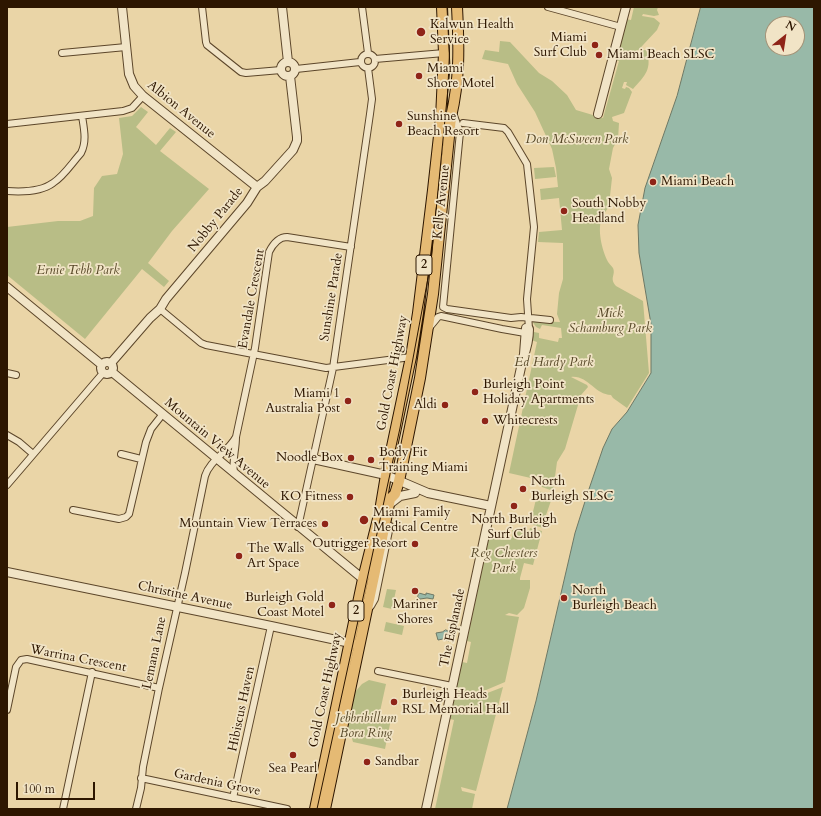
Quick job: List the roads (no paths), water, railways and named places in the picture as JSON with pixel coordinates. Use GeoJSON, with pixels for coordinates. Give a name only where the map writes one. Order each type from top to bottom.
{"type":"FeatureCollection","features":[{"type":"Feature","properties":{"kind":"highway","name":"Gold Coast Highway"},"geometry":{"type":"LineString","coordinates":[[325,809],[354,644],[362,579],[380,511],[410,357],[422,284],[441,118],[444,53],[442,7]]}},
{"type":"Feature","properties":{"kind":"highway","name":"Gold Coast Highway"},"geometry":{"type":"LineString","coordinates":[[314,807],[354,644],[366,612],[411,428],[428,329],[438,253],[452,111],[456,94],[458,69],[458,7]]}},
{"type":"Feature","properties":{"kind":"street","name":"Albion Avenue"},"geometry":{"type":"LineString","coordinates":[[122,7],[130,78],[134,86],[143,96],[257,187]]}},
{"type":"Feature","properties":{"kind":"street"},"geometry":{"type":"LineString","coordinates":[[202,7],[206,42],[210,48],[241,72],[246,73],[281,70]]}},
{"type":"Feature","properties":{"kind":"street"},"geometry":{"type":"LineString","coordinates":[[282,7],[288,62]]}},
{"type":"Feature","properties":{"kind":"street"},"geometry":{"type":"LineString","coordinates":[[362,7],[368,54]]}},
{"type":"Feature","properties":{"kind":"street"},"geometry":{"type":"LineString","coordinates":[[548,7],[621,27]]}},
{"type":"Feature","properties":{"kind":"street"},"geometry":{"type":"LineString","coordinates":[[598,114],[626,7]]}},
{"type":"Feature","properties":{"kind":"street"},"geometry":{"type":"LineString","coordinates":[[62,53],[126,47]]}},
{"type":"Feature","properties":{"kind":"street"},"geometry":{"type":"LineString","coordinates":[[375,59],[444,53]]}},
{"type":"Feature","properties":{"kind":"street"},"geometry":{"type":"LineString","coordinates":[[360,62],[363,55],[368,54],[372,55],[375,59]]}},
{"type":"Feature","properties":{"kind":"street"},"geometry":{"type":"LineString","coordinates":[[360,62],[364,67],[368,68],[373,66],[375,59]]}},
{"type":"Feature","properties":{"kind":"street"},"geometry":{"type":"LineString","coordinates":[[281,70],[284,63],[288,62]]}},
{"type":"Feature","properties":{"kind":"street"},"geometry":{"type":"LineString","coordinates":[[288,62],[292,63],[296,69]]}},
{"type":"Feature","properties":{"kind":"street"},"geometry":{"type":"LineString","coordinates":[[296,69],[360,62]]}},
{"type":"Feature","properties":{"kind":"street","name":"Sunshine Parade"},"geometry":{"type":"LineString","coordinates":[[298,527],[332,368],[351,247],[372,99],[368,68]]}},
{"type":"Feature","properties":{"kind":"street"},"geometry":{"type":"LineString","coordinates":[[281,70],[284,75],[290,76],[296,69]]}},
{"type":"Feature","properties":{"kind":"street","name":"Nobby Parade"},"geometry":{"type":"LineString","coordinates":[[111,363],[150,318],[160,309],[166,299],[247,203],[257,187],[265,181],[295,145],[297,136],[290,76]]}},
{"type":"Feature","properties":{"kind":"street"},"geometry":{"type":"LineString","coordinates":[[7,124],[129,110],[143,96]]}},
{"type":"Feature","properties":{"kind":"street","name":"Kelly Avenue"},"geometry":{"type":"LineString","coordinates":[[452,111],[460,132],[443,307],[446,309],[493,315],[550,320]]}},
{"type":"Feature","properties":{"kind":"street"},"geometry":{"type":"LineString","coordinates":[[7,191],[35,190],[55,182],[84,148],[85,136],[82,116]]}},
{"type":"Feature","properties":{"kind":"street"},"geometry":{"type":"LineString","coordinates":[[428,329],[435,320],[441,316],[502,329],[527,331],[527,318],[524,308],[527,299],[534,227],[527,163],[505,129],[499,126],[463,123]]}},
{"type":"Feature","properties":{"kind":"street","name":"Evandale Crescent"},"geometry":{"type":"LineString","coordinates":[[234,474],[232,462],[254,354],[269,252],[276,242],[283,237],[351,247]]}},
{"type":"Feature","properties":{"kind":"street"},"geometry":{"type":"LineString","coordinates":[[7,287],[103,369],[107,374],[112,372],[114,368],[111,363],[107,362],[103,369],[7,485]]}},
{"type":"Feature","properties":{"kind":"street"},"geometry":{"type":"LineString","coordinates":[[160,309],[206,346],[332,368],[410,357]]}},
{"type":"Feature","properties":{"kind":"street","name":"The Esplanade"},"geometry":{"type":"LineString","coordinates":[[426,809],[523,358],[528,344],[527,331]]}},
{"type":"Feature","properties":{"kind":"street","name":"Mountain View Avenue"},"geometry":{"type":"LineString","coordinates":[[112,372],[362,579]]}},
{"type":"Feature","properties":{"kind":"street"},"geometry":{"type":"LineString","coordinates":[[7,373],[16,375]]}},
{"type":"Feature","properties":{"kind":"street"},"geometry":{"type":"LineString","coordinates":[[72,510],[119,519],[126,517],[131,510],[141,459],[146,442],[151,429],[162,414]]}},
{"type":"Feature","properties":{"kind":"street"},"geometry":{"type":"LineString","coordinates":[[7,435],[33,454]]}},
{"type":"Feature","properties":{"kind":"street","name":"Evandale Crescent"},"geometry":{"type":"LineString","coordinates":[[217,460],[230,448],[236,437]]}},
{"type":"Feature","properties":{"kind":"street"},"geometry":{"type":"LineString","coordinates":[[121,454],[141,459]]}},
{"type":"Feature","properties":{"kind":"street","name":"Lemana Lane"},"geometry":{"type":"LineString","coordinates":[[136,809],[159,688],[205,476],[208,468],[217,460]]}},
{"type":"Feature","properties":{"kind":"street"},"geometry":{"type":"LineString","coordinates":[[313,460],[386,475],[398,482],[428,493],[491,506]]}},
{"type":"Feature","properties":{"kind":"street"},"geometry":{"type":"LineString","coordinates":[[398,482],[405,490],[415,493]]}},
{"type":"Feature","properties":{"kind":"street"},"geometry":{"type":"LineString","coordinates":[[391,506],[404,494],[428,493]]}},
{"type":"Feature","properties":{"kind":"street","name":"Christine Avenue"},"geometry":{"type":"LineString","coordinates":[[7,572],[177,606],[354,644]]}},
{"type":"Feature","properties":{"kind":"street","name":"Hibiscus Haven"},"geometry":{"type":"LineString","coordinates":[[233,798],[271,626]]}},
{"type":"Feature","properties":{"kind":"street","name":"Warrina Crescent"},"geometry":{"type":"LineString","coordinates":[[7,710],[16,667],[21,660],[31,659],[159,688]]}},
{"type":"Feature","properties":{"kind":"street"},"geometry":{"type":"LineString","coordinates":[[378,671],[452,686]]}},
{"type":"Feature","properties":{"kind":"street"},"geometry":{"type":"LineString","coordinates":[[63,809],[92,672]]}},
{"type":"Feature","properties":{"kind":"street","name":"Gardenia Grove"},"geometry":{"type":"LineString","coordinates":[[141,778],[287,809]]}},
{"type":"Feature","properties":{"kind":"tram line"},"geometry":{"type":"LineString","coordinates":[[317,809],[400,428],[431,262],[450,68],[447,7]]}},
{"type":"Feature","properties":{"kind":"place","name":"Kalwun Health Service"},"geometry":{"type":"Point","coordinates":[421,32]}},
{"type":"Feature","properties":{"kind":"place","name":"Miami Surf Club"},"geometry":{"type":"Point","coordinates":[595,45]}},
{"type":"Feature","properties":{"kind":"place","name":"Miami Beach SLSC"},"geometry":{"type":"Point","coordinates":[599,55]}},
{"type":"Feature","properties":{"kind":"place","name":"Miami Shore Motel"},"geometry":{"type":"Point","coordinates":[419,76]}},
{"type":"Feature","properties":{"kind":"place","name":"Sunshine Beach Resort"},"geometry":{"type":"Point","coordinates":[399,124]}},
{"type":"Feature","properties":{"kind":"place","name":"Miami Beach"},"geometry":{"type":"Point","coordinates":[653,182]}},
{"type":"Feature","properties":{"kind":"place","name":"South Nobby Headland"},"geometry":{"type":"Point","coordinates":[564,211]}},
{"type":"Feature","properties":{"kind":"place","name":"Burleigh Point Holiday Apartments"},"geometry":{"type":"Point","coordinates":[475,392]}},
{"type":"Feature","properties":{"kind":"place","name":"Miami 1 Australia Post"},"geometry":{"type":"Point","coordinates":[348,401]}},
{"type":"Feature","properties":{"kind":"place","name":"Aldi"},"geometry":{"type":"Point","coordinates":[445,405]}},
{"type":"Feature","properties":{"kind":"place","name":"Whitecrests"},"geometry":{"type":"Point","coordinates":[485,421]}},
{"type":"Feature","properties":{"kind":"place","name":"Noodle Box"},"geometry":{"type":"Point","coordinates":[351,458]}},
{"type":"Feature","properties":{"kind":"place","name":"Body Fit Training Miami"},"geometry":{"type":"Point","coordinates":[371,460]}},
{"type":"Feature","properties":{"kind":"place","name":"North Burleigh SLSC"},"geometry":{"type":"Point","coordinates":[523,489]}},
{"type":"Feature","properties":{"kind":"place","name":"KO Fitness"},"geometry":{"type":"Point","coordinates":[350,497]}},
{"type":"Feature","properties":{"kind":"place","name":"North Burleigh Surf Club"},"geometry":{"type":"Point","coordinates":[514,506]}},
{"type":"Feature","properties":{"kind":"place","name":"Miami Family Medical Centre"},"geometry":{"type":"Point","coordinates":[364,520]}},
{"type":"Feature","properties":{"kind":"place","name":"Mountain View Terraces"},"geometry":{"type":"Point","coordinates":[325,524]}},
{"type":"Feature","properties":{"kind":"place","name":"Outrigger Resort"},"geometry":{"type":"Point","coordinates":[415,544]}},
{"type":"Feature","properties":{"kind":"place","name":"The Walls Art Space"},"geometry":{"type":"Point","coordinates":[239,556]}},
{"type":"Feature","properties":{"kind":"place","name":"Mariner Shores"},"geometry":{"type":"Point","coordinates":[415,591]}},
{"type":"Feature","properties":{"kind":"place","name":"North Burleigh Beach"},"geometry":{"type":"Point","coordinates":[564,598]}},
{"type":"Feature","properties":{"kind":"place","name":"Burleigh Gold Coast Motel"},"geometry":{"type":"Point","coordinates":[332,605]}},
{"type":"Feature","properties":{"kind":"place","name":"Burleigh Heads RSL Memorial Hall"},"geometry":{"type":"Point","coordinates":[394,702]}},
{"type":"Feature","properties":{"kind":"place","name":"Sea Pearl"},"geometry":{"type":"Point","coordinates":[293,755]}},
{"type":"Feature","properties":{"kind":"place","name":"Sandbar"},"geometry":{"type":"Point","coordinates":[367,762]}},
{"type":"Feature","properties":{"kind":"park label","name":"Don McSween Park"},"geometry":{"type":"Point","coordinates":[577,140]}},
{"type":"Feature","properties":{"kind":"park label","name":"Ernie Tebb Park"},"geometry":{"type":"Point","coordinates":[78,271]}},
{"type":"Feature","properties":{"kind":"park label","name":"Mick Schamburg Park"},"geometry":{"type":"Point","coordinates":[610,322]}},
{"type":"Feature","properties":{"kind":"park label","name":"Ed Hardy Park"},"geometry":{"type":"Point","coordinates":[554,363]}},
{"type":"Feature","properties":{"kind":"park label","name":"Reg Chesters Park"},"geometry":{"type":"Point","coordinates":[504,562]}},
{"type":"Feature","properties":{"kind":"park label","name":"Jebbribillum Bora Ring"},"geometry":{"type":"Point","coordinates":[366,726]}}]}
